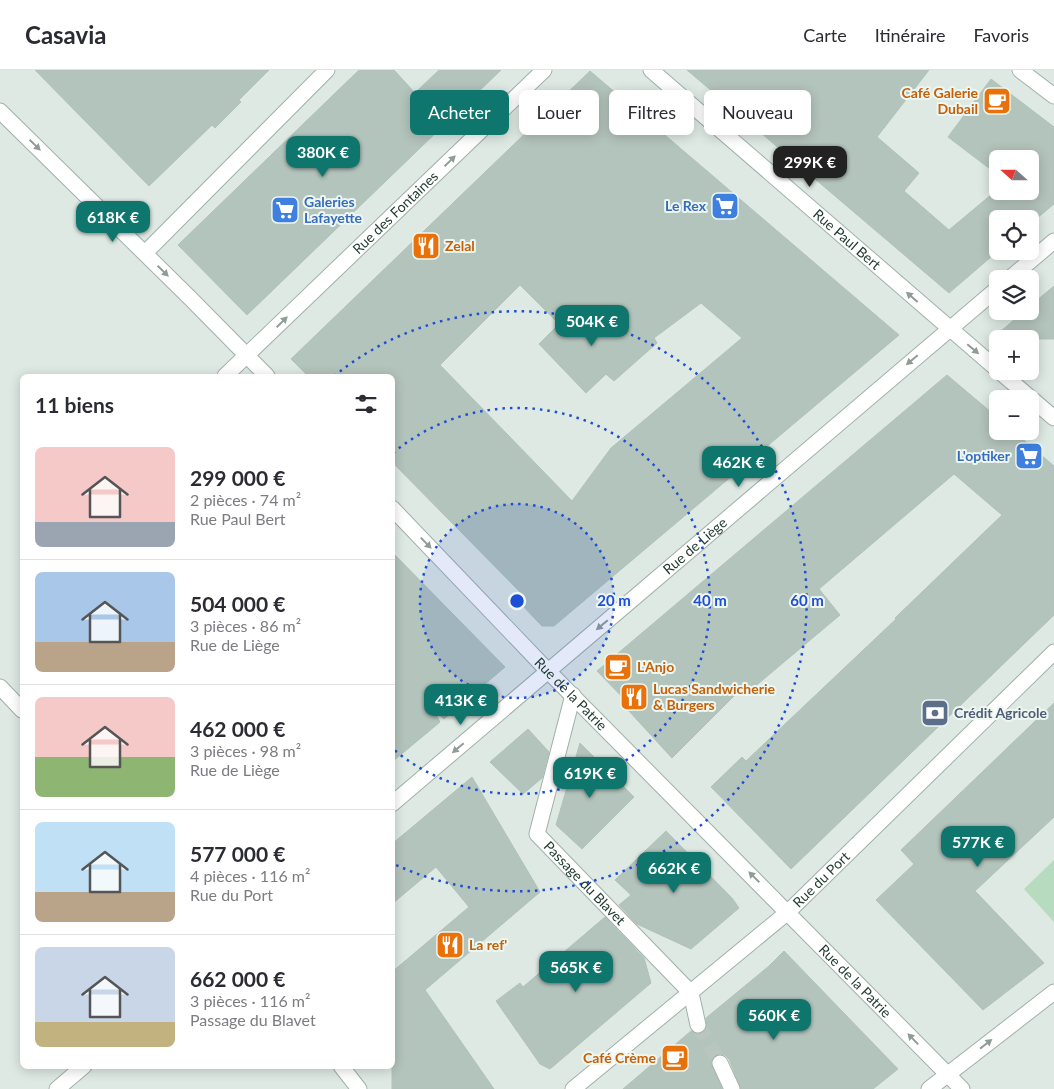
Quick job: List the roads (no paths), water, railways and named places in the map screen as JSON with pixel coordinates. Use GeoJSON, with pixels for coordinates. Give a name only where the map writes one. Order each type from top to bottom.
{"type":"FeatureCollection","features":[{"type":"Feature","properties":{"kind":"street"},"geometry":{"type":"LineString","coordinates":[[145,253],[327,70]]}},
{"type":"Feature","properties":{"kind":"street","name":"Rue des Fontaines"},"geometry":{"type":"LineString","coordinates":[[227,374],[544,70]]}},
{"type":"Feature","properties":{"kind":"street","name":"Rue Paul Bert"},"geometry":{"type":"LineString","coordinates":[[651,70],[989,362]]}},
{"type":"Feature","properties":{"kind":"street"},"geometry":{"type":"LineString","coordinates":[[1020,70],[1054,96]]}},
{"type":"Feature","properties":{"kind":"street"},"geometry":{"type":"LineString","coordinates":[[0,111],[265,374]]}},
{"type":"Feature","properties":{"kind":"street"},"geometry":{"type":"LineString","coordinates":[[1020,270],[1054,241]]}},
{"type":"Feature","properties":{"kind":"street","name":"Rue de Liège"},"geometry":{"type":"LineString","coordinates":[[395,801],[989,296]]}},
{"type":"Feature","properties":{"kind":"street","name":"Rue Paul Bert"},"geometry":{"type":"LineString","coordinates":[[1010,380],[1054,418]]}},
{"type":"Feature","properties":{"kind":"street","name":"Rue de la Patrie"},"geometry":{"type":"LineString","coordinates":[[395,511],[548,671],[962,1089]]}},
{"type":"Feature","properties":{"kind":"street","name":"Rue du Port"},"geometry":{"type":"LineString","coordinates":[[574,1089],[788,912],[1054,652]]}},
{"type":"Feature","properties":{"kind":"street"},"geometry":{"type":"LineString","coordinates":[[0,687],[20,708]]}},
{"type":"Feature","properties":{"kind":"street","name":"Passage du Blavet"},"geometry":{"type":"LineString","coordinates":[[573,695],[537,834],[691,993]]}},
{"type":"Feature","properties":{"kind":"street"},"geometry":{"type":"LineString","coordinates":[[929,1089],[1054,992]]}},
{"type":"Feature","properties":{"kind":"street"},"geometry":{"type":"LineString","coordinates":[[691,993],[698,1025]]}},
{"type":"Feature","properties":{"kind":"street"},"geometry":{"type":"LineString","coordinates":[[720,1063],[732,1089]]}},
{"type":"Feature","properties":{"kind":"street"},"geometry":{"type":"LineString","coordinates":[[57,1089],[80,1069]]}},
{"type":"Feature","properties":{"kind":"street"},"geometry":{"type":"LineString","coordinates":[[343,1069],[359,1089]]}},
{"type":"Feature","properties":{"kind":"tunnel"},"geometry":{"type":"LineString","coordinates":[[698,1025],[720,1063]]}},
{"type":"Feature","properties":{"kind":"place","name":"Café Galerie Dubail"},"geometry":{"type":"Point","coordinates":[997,101]}},
{"type":"Feature","properties":{"kind":"place","name":"Le Rex"},"geometry":{"type":"Point","coordinates":[725,206]}},
{"type":"Feature","properties":{"kind":"place","name":"Galeries Lafayette"},"geometry":{"type":"Point","coordinates":[285,210]}},
{"type":"Feature","properties":{"kind":"place","name":"Zelal"},"geometry":{"type":"Point","coordinates":[426,246]}},
{"type":"Feature","properties":{"kind":"place","name":"L'optiker"},"geometry":{"type":"Point","coordinates":[1029,456]}},
{"type":"Feature","properties":{"kind":"place","name":"L'Anjo"},"geometry":{"type":"Point","coordinates":[618,667]}},
{"type":"Feature","properties":{"kind":"place","name":"Lucas Sandwicherie & Burgers"},"geometry":{"type":"Point","coordinates":[634,697]}},
{"type":"Feature","properties":{"kind":"place","name":"Crédit Agricole"},"geometry":{"type":"Point","coordinates":[935,713]}},
{"type":"Feature","properties":{"kind":"place","name":"La ref'"},"geometry":{"type":"Point","coordinates":[450,945]}},
{"type":"Feature","properties":{"kind":"place","name":"Café Crème"},"geometry":{"type":"Point","coordinates":[675,1058]}}]}
